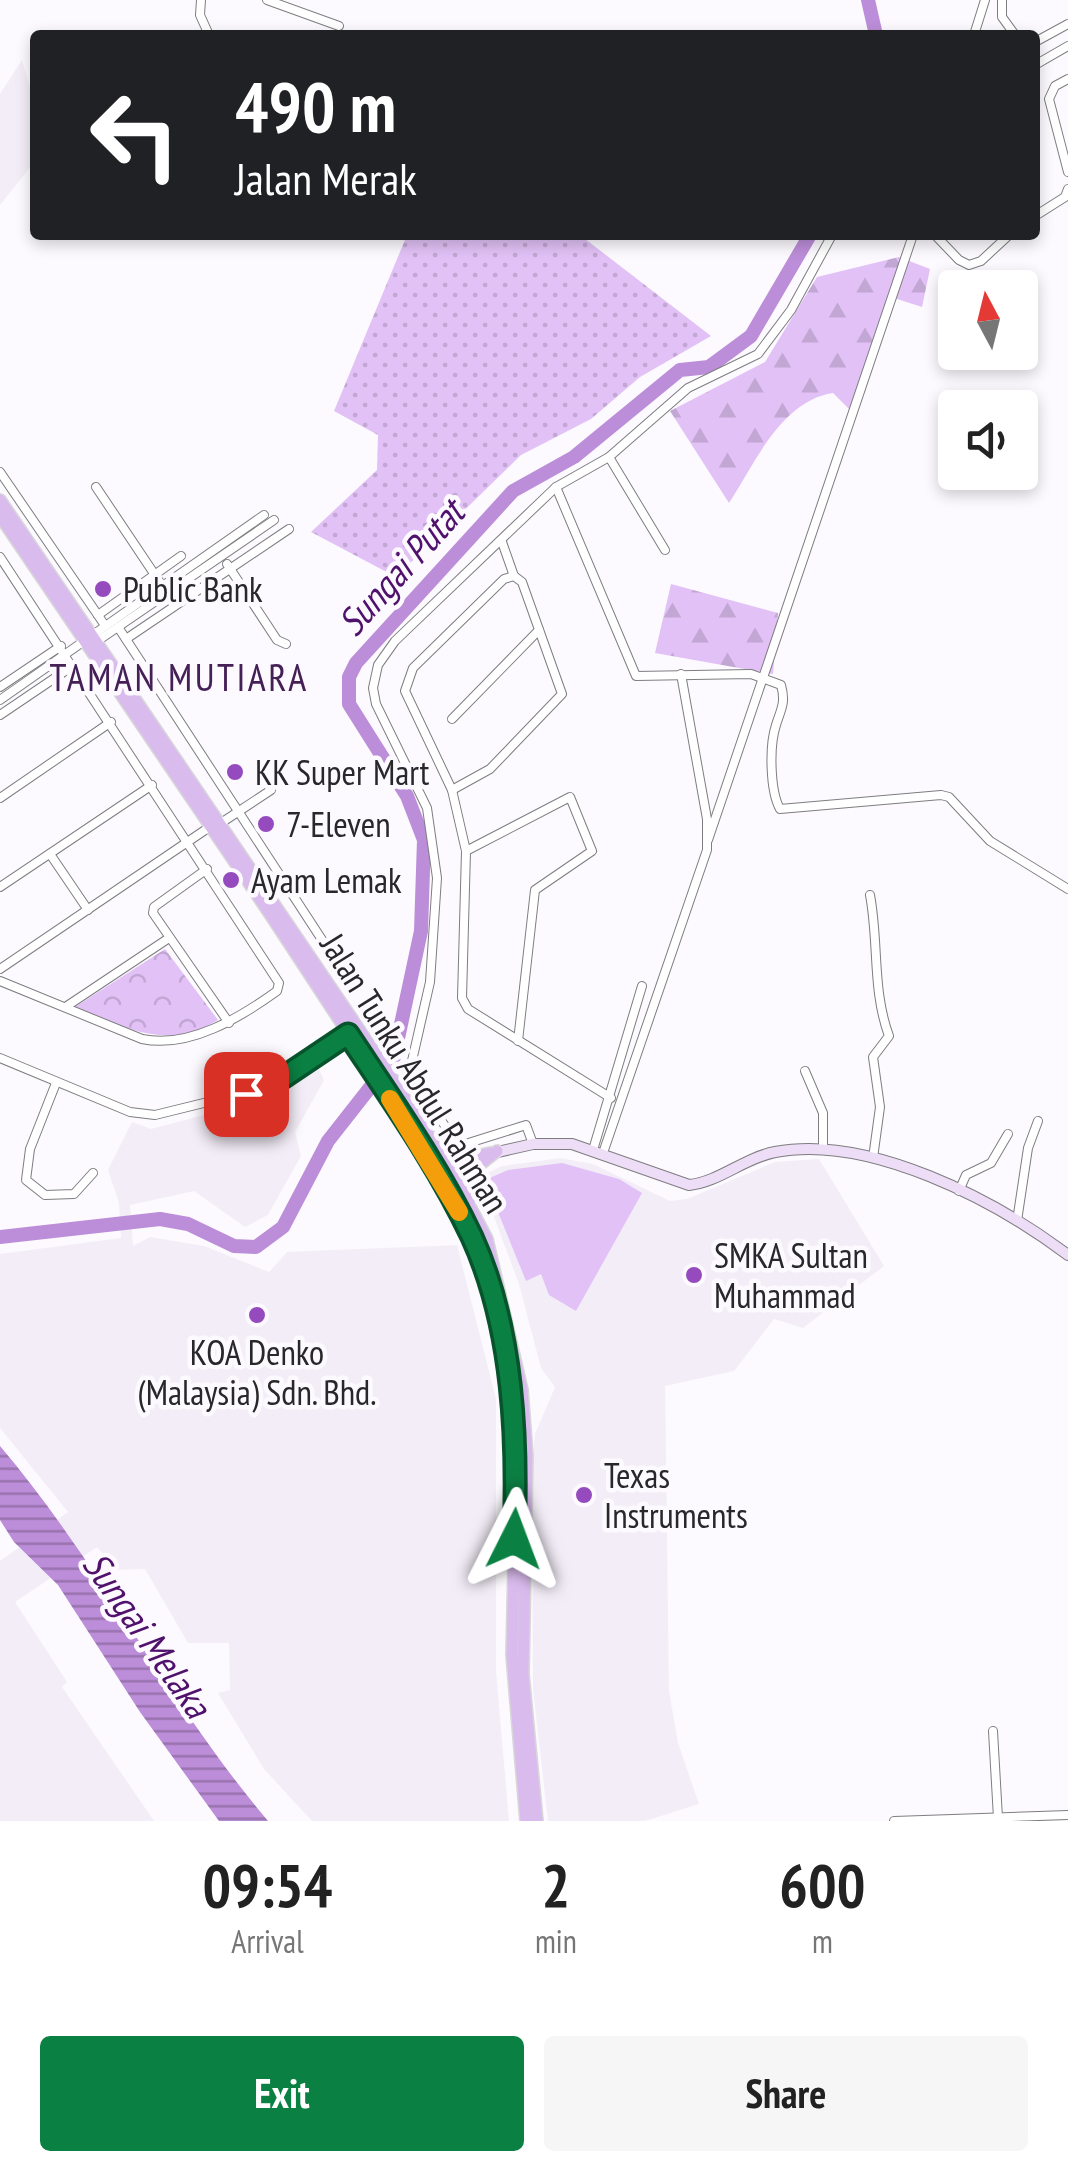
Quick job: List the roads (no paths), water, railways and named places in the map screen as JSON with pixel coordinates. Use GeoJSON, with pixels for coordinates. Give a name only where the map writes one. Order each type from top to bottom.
{"type":"FeatureCollection","features":[{"type":"Feature","properties":{"kind":"main road","name":"Jalan Tunku Abdul Rahman"},"geometry":{"type":"LineString","coordinates":[[0,500],[372,1058],[386,1081],[394,1106],[476,1246],[498,1326],[517,1430],[513,1688],[526,1821]]}},
{"type":"Feature","properties":{"kind":"main road","name":"Jalan Tunku Abdul Rahman"},"geometry":{"type":"LineString","coordinates":[[0,516],[91,638]]}},
{"type":"Feature","properties":{"kind":"main road","name":"Jalan Tunku Abdul Rahman"},"geometry":{"type":"LineString","coordinates":[[216,824],[348,1034],[372,1058]]}},
{"type":"Feature","properties":{"kind":"main road","name":"Jalan Tunku Abdul Rahman"},"geometry":{"type":"LineString","coordinates":[[386,1081],[405,1097],[479,1221],[504,1304],[525,1411],[523,1674],[537,1821]]}},
{"type":"Feature","properties":{"kind":"main road"},"geometry":{"type":"LineString","coordinates":[[394,1106],[435,1161],[451,1170]]}},
{"type":"Feature","properties":{"kind":"main road"},"geometry":{"type":"LineString","coordinates":[[442,1154],[460,1160],[533,1144],[563,1142],[688,1185],[758,1156],[823,1150],[873,1158],[959,1191],[1017,1220],[1068,1255]]}},
{"type":"Feature","properties":{"kind":"main road"},"geometry":{"type":"LineString","coordinates":[[451,1170],[497,1152]]}},
{"type":"Feature","properties":{"kind":"main road"},"geometry":{"type":"LineString","coordinates":[[479,1221],[470,1198],[469,1178],[497,1152]]}},
{"type":"Feature","properties":{"kind":"main road"},"geometry":{"type":"LineString","coordinates":[[451,1170],[451,1186],[476,1246]]}},
{"type":"Feature","properties":{"kind":"street"},"geometry":{"type":"LineString","coordinates":[[201,0],[200,15],[207,30]]}},
{"type":"Feature","properties":{"kind":"street"},"geometry":{"type":"LineString","coordinates":[[267,0],[339,26]]}},
{"type":"Feature","properties":{"kind":"street"},"geometry":{"type":"LineString","coordinates":[[976,30],[986,0]]}},
{"type":"Feature","properties":{"kind":"street"},"geometry":{"type":"LineString","coordinates":[[1002,0],[1000,11],[1012,30]]}},
{"type":"Feature","properties":{"kind":"street"},"geometry":{"type":"LineString","coordinates":[[1040,39],[1068,24]]}},
{"type":"Feature","properties":{"kind":"street"},"geometry":{"type":"LineString","coordinates":[[1040,62],[1068,46]]}},
{"type":"Feature","properties":{"kind":"street"},"geometry":{"type":"LineString","coordinates":[[1068,79],[1055,86],[1049,98],[1068,172]]}},
{"type":"Feature","properties":{"kind":"street"},"geometry":{"type":"LineString","coordinates":[[1040,213],[1064,197],[1068,189]]}},
{"type":"Feature","properties":{"kind":"street"},"geometry":{"type":"LineString","coordinates":[[533,1144],[526,1124],[458,1146],[407,1068],[430,982],[438,906],[435,848],[421,790],[376,704],[374,679],[394,641],[556,487],[609,457],[688,388],[758,354],[791,310],[829,240]]}},
{"type":"Feature","properties":{"kind":"street"},"geometry":{"type":"LineString","coordinates":[[598,1152],[911,240]]}},
{"type":"Feature","properties":{"kind":"street"},"geometry":{"type":"LineString","coordinates":[[940,240],[958,260],[969,264],[980,261],[1003,240]]}},
{"type":"Feature","properties":{"kind":"street"},"geometry":{"type":"LineString","coordinates":[[609,457],[665,550]]}},
{"type":"Feature","properties":{"kind":"street"},"geometry":{"type":"LineString","coordinates":[[0,472],[98,615]]}},
{"type":"Feature","properties":{"kind":"street"},"geometry":{"type":"LineString","coordinates":[[96,487],[165,589]]}},
{"type":"Feature","properties":{"kind":"street"},"geometry":{"type":"LineString","coordinates":[[556,487],[632,671],[640,677],[764,676],[780,685],[784,699],[774,733],[774,794],[780,808],[940,794],[949,797],[990,840],[1068,889]]}},
{"type":"Feature","properties":{"kind":"street"},"geometry":{"type":"LineString","coordinates":[[219,552],[264,515]]}},
{"type":"Feature","properties":{"kind":"street"},"geometry":{"type":"LineString","coordinates":[[0,700],[219,552],[274,520]]}},
{"type":"Feature","properties":{"kind":"street"},"geometry":{"type":"LineString","coordinates":[[126,639],[289,529]]}},
{"type":"Feature","properties":{"kind":"street"},"geometry":{"type":"LineString","coordinates":[[452,790],[490,769],[558,702],[562,686],[522,582],[514,576],[502,542]]}},
{"type":"Feature","properties":{"kind":"street"},"geometry":{"type":"LineString","coordinates":[[219,552],[277,640],[286,644]]}},
{"type":"Feature","properties":{"kind":"street"},"geometry":{"type":"LineString","coordinates":[[91,638],[98,615],[180,556]]}},
{"type":"Feature","properties":{"kind":"street"},"geometry":{"type":"LineString","coordinates":[[0,557],[278,978],[277,991],[229,1022],[149,1040],[0,980]]}},
{"type":"Feature","properties":{"kind":"street"},"geometry":{"type":"LineString","coordinates":[[514,576],[504,579],[414,668],[405,691],[452,790],[466,850],[460,986],[468,1009],[610,1098]]}},
{"type":"Feature","properties":{"kind":"street"},"geometry":{"type":"LineString","coordinates":[[91,638],[118,627],[165,589]]}},
{"type":"Feature","properties":{"kind":"street"},"geometry":{"type":"LineString","coordinates":[[118,627],[328,949]]}},
{"type":"Feature","properties":{"kind":"street"},"geometry":{"type":"LineString","coordinates":[[452,719],[539,630]]}},
{"type":"Feature","properties":{"kind":"street"},"geometry":{"type":"LineString","coordinates":[[0,673],[3,685],[61,646]]}},
{"type":"Feature","properties":{"kind":"street"},"geometry":{"type":"LineString","coordinates":[[0,715],[74,665]]}},
{"type":"Feature","properties":{"kind":"street"},"geometry":{"type":"LineString","coordinates":[[680,674],[708,840]]}},
{"type":"Feature","properties":{"kind":"street"},"geometry":{"type":"LineString","coordinates":[[0,798],[111,722]]}},
{"type":"Feature","properties":{"kind":"street"},"geometry":{"type":"LineString","coordinates":[[0,887],[152,785]]}},
{"type":"Feature","properties":{"kind":"street"},"geometry":{"type":"LineString","coordinates":[[0,969],[188,840],[271,790]]}},
{"type":"Feature","properties":{"kind":"street"},"geometry":{"type":"LineString","coordinates":[[466,850],[570,798],[592,851],[549,876],[534,890],[518,1041]]}},
{"type":"Feature","properties":{"kind":"street"},"geometry":{"type":"LineString","coordinates":[[50,854],[88,910]]}},
{"type":"Feature","properties":{"kind":"street"},"geometry":{"type":"LineString","coordinates":[[208,870],[154,906],[153,913],[229,1022]]}},
{"type":"Feature","properties":{"kind":"street"},"geometry":{"type":"LineString","coordinates":[[870,895],[880,962],[876,997],[889,1036],[874,1056],[880,1107],[873,1158]]}},
{"type":"Feature","properties":{"kind":"street"},"geometry":{"type":"LineString","coordinates":[[67,1006],[169,938]]}},
{"type":"Feature","properties":{"kind":"street"},"geometry":{"type":"LineString","coordinates":[[598,1152],[642,986]]}},
{"type":"Feature","properties":{"kind":"street"},"geometry":{"type":"LineString","coordinates":[[0,1058],[144,1115],[180,1112],[269,1087],[348,1034]]}},
{"type":"Feature","properties":{"kind":"street"},"geometry":{"type":"LineString","coordinates":[[805,1072],[823,1113],[823,1150]]}},
{"type":"Feature","properties":{"kind":"street"},"geometry":{"type":"LineString","coordinates":[[56,1083],[24,1174],[32,1189],[52,1195],[81,1190],[93,1173]]}},
{"type":"Feature","properties":{"kind":"street"},"geometry":{"type":"LineString","coordinates":[[405,1097],[420,1090]]}},
{"type":"Feature","properties":{"kind":"street"},"geometry":{"type":"LineString","coordinates":[[1017,1220],[1028,1148],[1038,1121]]}},
{"type":"Feature","properties":{"kind":"street"},"geometry":{"type":"LineString","coordinates":[[959,1191],[966,1175],[992,1162],[1008,1134]]}},
{"type":"Feature","properties":{"kind":"street"},"geometry":{"type":"LineString","coordinates":[[994,1731],[998,1818]]}},
{"type":"Feature","properties":{"kind":"street"},"geometry":{"type":"LineString","coordinates":[[894,1821],[1068,1815]]}},
{"type":"Feature","properties":{"kind":"waterway","name":"Sungai Putat"},"geometry":{"type":"LineString","coordinates":[[868,0],[875,30]]}},
{"type":"Feature","properties":{"kind":"waterway","name":"Sungai Putat"},"geometry":{"type":"LineString","coordinates":[[0,1237],[160,1219],[188,1224],[234,1246],[256,1247],[283,1227],[328,1141],[394,1057],[421,931],[424,840],[407,796],[349,704],[349,677],[356,663],[513,491],[574,457],[680,370],[709,367],[751,336],[807,240]]}},
{"type":"Feature","properties":{"kind":"place","name":"Public Bank"},"geometry":{"type":"Point","coordinates":[103,589]}},
{"type":"Feature","properties":{"kind":"place","name":"KK Super Mart"},"geometry":{"type":"Point","coordinates":[235,772]}},
{"type":"Feature","properties":{"kind":"place","name":"7-Eleven"},"geometry":{"type":"Point","coordinates":[266,824]}},
{"type":"Feature","properties":{"kind":"place","name":"Ayam Lemak"},"geometry":{"type":"Point","coordinates":[231,880]}},
{"type":"Feature","properties":{"kind":"place","name":"SMKA Sultan Muhammad"},"geometry":{"type":"Point","coordinates":[694,1275]}},
{"type":"Feature","properties":{"kind":"place","name":"KOA Denko (Malaysia) Sdn. Bhd."},"geometry":{"type":"Point","coordinates":[257,1315]}},
{"type":"Feature","properties":{"kind":"place","name":"Texas Instruments"},"geometry":{"type":"Point","coordinates":[584,1495]}},
{"type":"Feature","properties":{"kind":"district","name":"TAMAN MUTIARA"},"geometry":{"type":"Point","coordinates":[179,676]}},
{"type":"Feature","properties":{"kind":"water label","name":"Sungai Melaka"},"geometry":{"type":"Point","coordinates":[148,1634]}}]}
